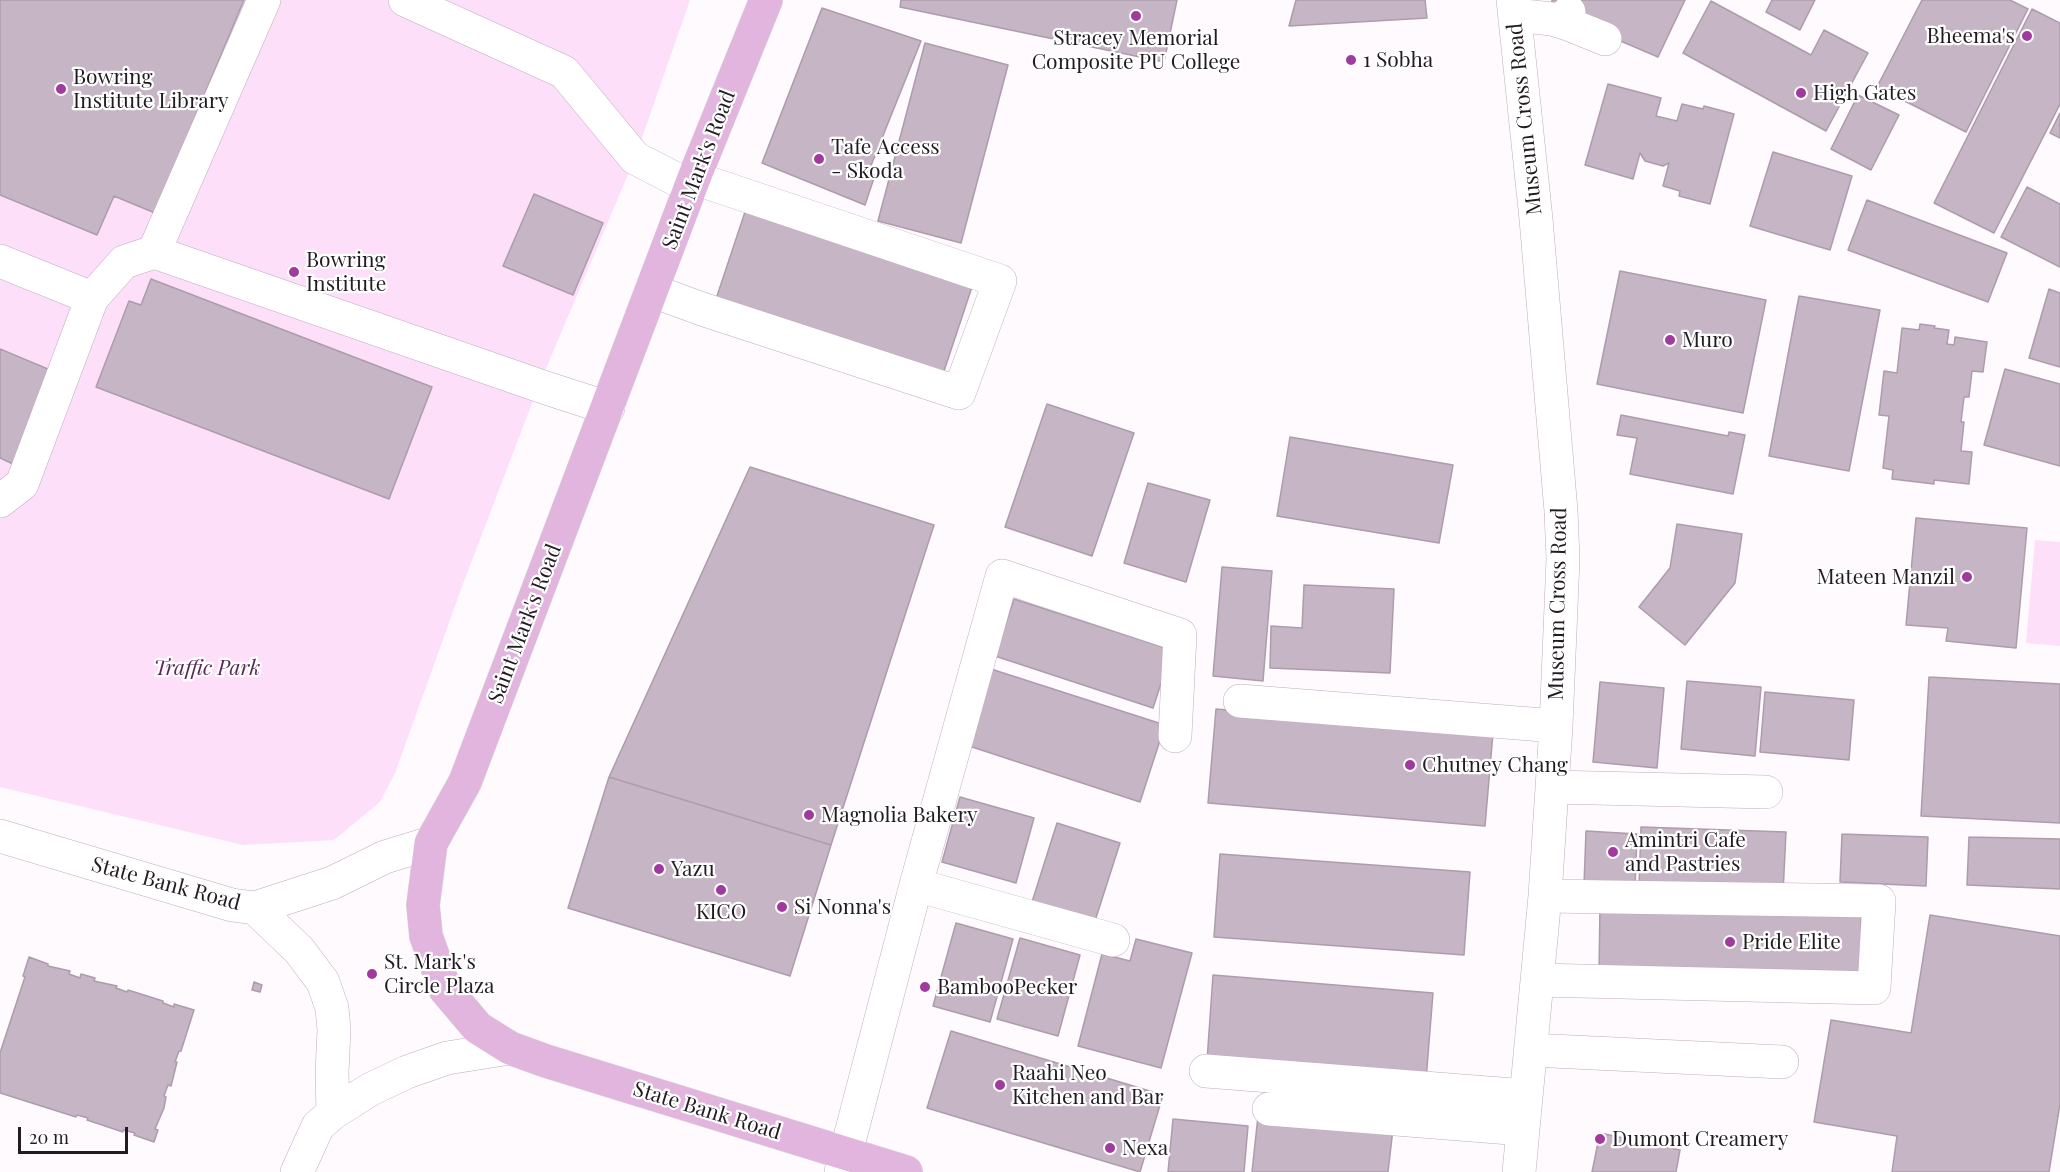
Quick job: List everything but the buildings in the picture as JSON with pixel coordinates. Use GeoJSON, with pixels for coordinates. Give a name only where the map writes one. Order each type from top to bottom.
{"type":"FeatureCollection","features":[{"type":"Feature","properties":{"kind":"main road","name":"Saint Mark's Road"},"geometry":{"type":"LineString","coordinates":[[510,1048],[478,1028],[445,989],[436,970],[426,936],[423,905],[431,843],[465,782],[693,183],[766,0]]}},
{"type":"Feature","properties":{"kind":"main road","name":"State Bank Road"},"geometry":{"type":"LineString","coordinates":[[510,1048],[844,1163],[906,1172]]}},
{"type":"Feature","properties":{"kind":"street"},"geometry":{"type":"LineString","coordinates":[[154,252],[264,0]]}},
{"type":"Feature","properties":{"kind":"street"},"geometry":{"type":"LineString","coordinates":[[405,0],[564,72],[635,158],[693,183],[1000,281],[959,393],[653,291]]}},
{"type":"Feature","properties":{"kind":"street"},"geometry":{"type":"LineString","coordinates":[[1514,7],[1552,20],[1569,18],[1605,39]]}},
{"type":"Feature","properties":{"kind":"street","name":"Museum Cross Road"},"geometry":{"type":"LineString","coordinates":[[1514,7],[1536,219],[1561,511],[1563,560],[1556,726],[1545,896],[1519,1172]]}},
{"type":"Feature","properties":{"kind":"street"},"geometry":{"type":"LineString","coordinates":[[0,501],[22,484],[92,298],[124,262],[154,252],[608,408]]}},
{"type":"Feature","properties":{"kind":"street"},"geometry":{"type":"LineString","coordinates":[[0,261],[92,298]]}},
{"type":"Feature","properties":{"kind":"street"},"geometry":{"type":"LineString","coordinates":[[844,1163],[916,885],[1002,576],[1180,635],[1175,735]]}},
{"type":"Feature","properties":{"kind":"street"},"geometry":{"type":"LineString","coordinates":[[1240,701],[1556,726]]}},
{"type":"Feature","properties":{"kind":"street"},"geometry":{"type":"LineString","coordinates":[[1552,787],[1766,792]]}},
{"type":"Feature","properties":{"kind":"street","name":"State Bank Road"},"geometry":{"type":"LineString","coordinates":[[0,836],[232,905],[255,908],[332,883],[385,857],[431,843]]}},
{"type":"Feature","properties":{"kind":"street"},"geometry":{"type":"LineString","coordinates":[[916,885],[1113,940]]}},
{"type":"Feature","properties":{"kind":"street"},"geometry":{"type":"LineString","coordinates":[[1538,980],[1874,988],[1879,902],[1545,896]]}},
{"type":"Feature","properties":{"kind":"street"},"geometry":{"type":"LineString","coordinates":[[255,908],[299,950],[323,982],[332,1008],[334,1030],[333,1113]]}},
{"type":"Feature","properties":{"kind":"street"},"geometry":{"type":"LineString","coordinates":[[297,1172],[318,1126],[333,1113],[371,1089],[407,1072],[447,1058],[510,1048]]}},
{"type":"Feature","properties":{"kind":"street"},"geometry":{"type":"LineString","coordinates":[[1531,1050],[1782,1062]]}},
{"type":"Feature","properties":{"kind":"street"},"geometry":{"type":"LineString","coordinates":[[1206,1071],[1526,1096]]}},
{"type":"Feature","properties":{"kind":"street"},"geometry":{"type":"LineString","coordinates":[[1269,1109],[1523,1129]]}},
{"type":"Feature","properties":{"kind":"green space","name":"Bowring Institute"},"geometry":{"type":"Polygon","coordinates":[[[0,0],[690,0],[635,158],[539,385],[463,584],[395,773],[380,802],[334,840],[243,845],[0,787],[0,0]]]}},
{"type":"Feature","properties":{"kind":"green space"},"geometry":{"type":"Polygon","coordinates":[[[2035,540],[2060,542],[2060,646],[2026,643],[2035,540]]]}},
{"type":"Feature","properties":{"kind":"place","name":"Stracey Memorial Composite PU College"},"geometry":{"type":"Point","coordinates":[1136,16]}},
{"type":"Feature","properties":{"kind":"place","name":"Bheema's"},"geometry":{"type":"Point","coordinates":[2027,36]}},
{"type":"Feature","properties":{"kind":"place","name":"1 Sobha"},"geometry":{"type":"Point","coordinates":[1351,60]}},
{"type":"Feature","properties":{"kind":"place","name":"Bowring Institute Library"},"geometry":{"type":"Point","coordinates":[61,89]}},
{"type":"Feature","properties":{"kind":"place","name":"High Gates"},"geometry":{"type":"Point","coordinates":[1801,93]}},
{"type":"Feature","properties":{"kind":"place","name":"Tafe Access - Skoda"},"geometry":{"type":"Point","coordinates":[819,159]}},
{"type":"Feature","properties":{"kind":"place","name":"Bowring Institute"},"geometry":{"type":"Point","coordinates":[294,272]}},
{"type":"Feature","properties":{"kind":"place","name":"Muro"},"geometry":{"type":"Point","coordinates":[1670,340]}},
{"type":"Feature","properties":{"kind":"place","name":"Mateen Manzil"},"geometry":{"type":"Point","coordinates":[1967,577]}},
{"type":"Feature","properties":{"kind":"place","name":"Chutney Chang"},"geometry":{"type":"Point","coordinates":[1410,765]}},
{"type":"Feature","properties":{"kind":"place","name":"Magnolia Bakery"},"geometry":{"type":"Point","coordinates":[809,815]}},
{"type":"Feature","properties":{"kind":"place","name":"Amintri Cafe and Pastries"},"geometry":{"type":"Point","coordinates":[1613,852]}},
{"type":"Feature","properties":{"kind":"place","name":"Yazu"},"geometry":{"type":"Point","coordinates":[659,869]}},
{"type":"Feature","properties":{"kind":"place","name":"KICO"},"geometry":{"type":"Point","coordinates":[721,890]}},
{"type":"Feature","properties":{"kind":"place","name":"Si Nonna's"},"geometry":{"type":"Point","coordinates":[782,907]}},
{"type":"Feature","properties":{"kind":"place","name":"Pride Elite"},"geometry":{"type":"Point","coordinates":[1730,942]}},
{"type":"Feature","properties":{"kind":"place","name":"St. Mark's Circle Plaza"},"geometry":{"type":"Point","coordinates":[372,974]}},
{"type":"Feature","properties":{"kind":"place","name":"BambooPecker"},"geometry":{"type":"Point","coordinates":[925,987]}},
{"type":"Feature","properties":{"kind":"place","name":"Raahi Neo Kitchen and Bar"},"geometry":{"type":"Point","coordinates":[1000,1085]}},
{"type":"Feature","properties":{"kind":"place","name":"Dumont Creamery"},"geometry":{"type":"Point","coordinates":[1600,1139]}},
{"type":"Feature","properties":{"kind":"place","name":"Nexa"},"geometry":{"type":"Point","coordinates":[1110,1148]}},
{"type":"Feature","properties":{"kind":"park label","name":"Traffic Park"},"geometry":{"type":"Point","coordinates":[207,668]}}]}
